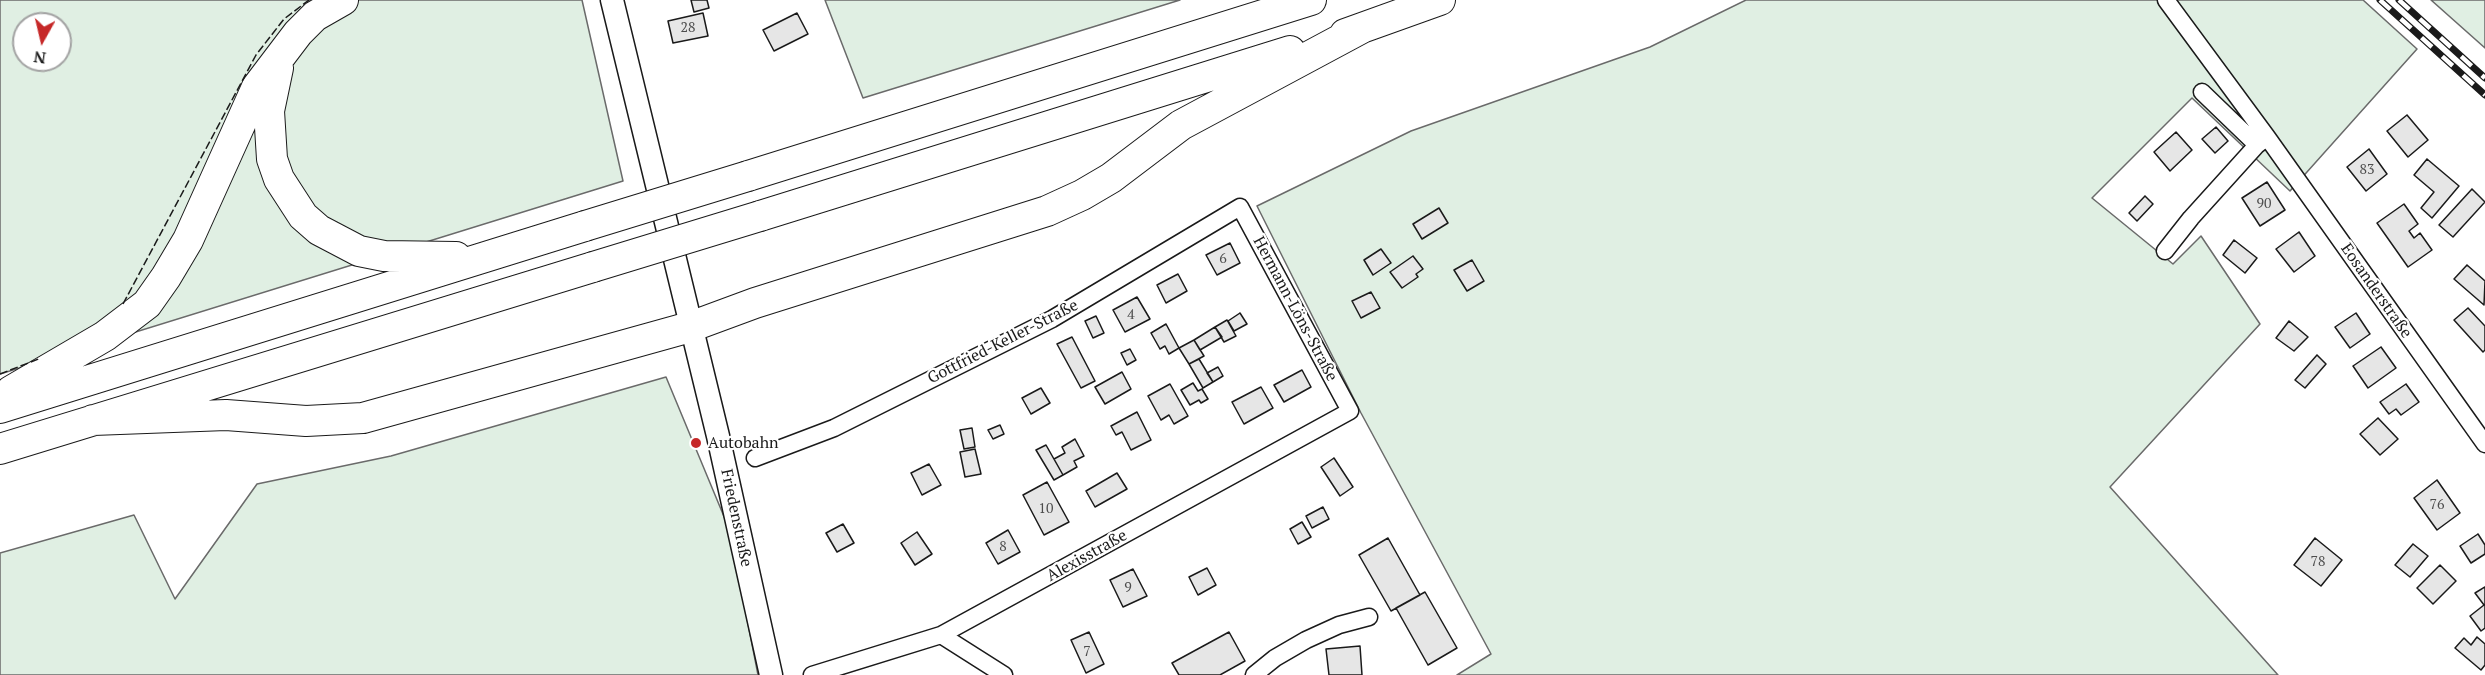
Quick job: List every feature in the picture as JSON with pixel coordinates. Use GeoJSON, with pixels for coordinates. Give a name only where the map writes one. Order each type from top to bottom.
{"type":"FeatureCollection","features":[{"type":"Feature","properties":{"kind":"highway"},"geometry":{"type":"LineString","coordinates":[[0,396],[105,336],[147,303],[166,278],[188,240],[243,113],[257,87],[282,53],[315,16],[343,0]]}},
{"type":"Feature","properties":{"kind":"highway"},"geometry":{"type":"LineString","coordinates":[[0,408],[1311,0]]}},
{"type":"Feature","properties":{"kind":"highway"},"geometry":{"type":"LineString","coordinates":[[0,449],[760,216],[1362,28],[1440,0]]}},
{"type":"Feature","properties":{"kind":"highway"},"geometry":{"type":"LineString","coordinates":[[93,420],[226,415],[306,421],[363,418],[690,327],[755,303],[1047,211],[1082,195],[1111,178],[1181,125],[1362,28]]}},
{"type":"Feature","properties":{"kind":"highway"},"geometry":{"type":"LineString","coordinates":[[282,53],[269,111],[272,159],[279,179],[303,216],[319,230],[359,251],[384,256],[480,258]]}},
{"type":"Feature","properties":{"kind":"main road","name":"Friedenstraße"},"geometry":{"type":"LineString","coordinates":[[612,0],[718,436],[771,675]]}},
{"type":"Feature","properties":{"kind":"street"},"geometry":{"type":"LineString","coordinates":[[2166,0],[2262,141]]}},
{"type":"Feature","properties":{"kind":"street"},"geometry":{"type":"LineString","coordinates":[[2202,92],[2262,141]]}},
{"type":"Feature","properties":{"kind":"street"},"geometry":{"type":"LineString","coordinates":[[2165,251],[2191,218],[2262,141]]}},
{"type":"Feature","properties":{"kind":"street","name":"Eosanderstraße"},"geometry":{"type":"LineString","coordinates":[[2262,141],[2485,444]]}},
{"type":"Feature","properties":{"kind":"street","name":"Hermann-Löns-Straße"},"geometry":{"type":"LineString","coordinates":[[1240,207],[1350,411]]}},
{"type":"Feature","properties":{"kind":"street","name":"Gottfried-Keller-Straße"},"geometry":{"type":"LineString","coordinates":[[755,458],[834,428],[1052,319],[1240,207]]}},
{"type":"Feature","properties":{"kind":"street","name":"Alexisstraße"},"geometry":{"type":"LineString","coordinates":[[812,675],[941,635],[1350,411]]}},
{"type":"Feature","properties":{"kind":"street"},"geometry":{"type":"LineString","coordinates":[[1254,675],[1275,658],[1306,640],[1339,626],[1369,617]]}},
{"type":"Feature","properties":{"kind":"street"},"geometry":{"type":"LineString","coordinates":[[941,635],[1004,675]]}},
{"type":"Feature","properties":{"kind":"green space"},"geometry":{"type":"Polygon","coordinates":[[[0,0],[582,0],[623,181],[0,374],[0,0]]]}},
{"type":"Feature","properties":{"kind":"green space"},"geometry":{"type":"Polygon","coordinates":[[[825,0],[1180,0],[863,98],[825,0]]]}},
{"type":"Feature","properties":{"kind":"green space"},"geometry":{"type":"Polygon","coordinates":[[[1746,0],[2363,0],[2417,49],[2290,191],[2192,98],[2092,198],[2173,264],[2201,236],[2260,324],[2110,487],[2278,675],[1457,675],[1491,654],[1361,413],[1257,206],[1411,131],[1650,47],[1746,0]]]}},
{"type":"Feature","properties":{"kind":"green space"},"geometry":{"type":"Polygon","coordinates":[[[2431,0],[2485,0],[2485,48],[2431,0]]]}},
{"type":"Feature","properties":{"kind":"green space"},"geometry":{"type":"Polygon","coordinates":[[[666,377],[730,531],[758,675],[0,675],[0,553],[134,515],[175,599],[257,484],[391,456],[666,377]]]}},
{"type":"Feature","properties":{"kind":"building"},"geometry":{"type":"Polygon","coordinates":[[[691,0],[707,0],[709,8],[694,12],[691,0]]]}},
{"type":"Feature","properties":{"kind":"building"},"geometry":{"type":"Polygon","coordinates":[[[703,13],[708,36],[673,43],[668,21],[703,13]]]}},
{"type":"Feature","properties":{"kind":"building"},"geometry":{"type":"Polygon","coordinates":[[[797,13],[808,34],[774,51],[763,30],[797,13]]]}},
{"type":"Feature","properties":{"kind":"building"},"geometry":{"type":"Polygon","coordinates":[[[2407,115],[2428,140],[2408,157],[2387,131],[2407,115]]]}},
{"type":"Feature","properties":{"kind":"building"},"geometry":{"type":"Polygon","coordinates":[[[2216,127],[2228,141],[2215,153],[2202,139],[2216,127]]]}},
{"type":"Feature","properties":{"kind":"building"},"geometry":{"type":"Polygon","coordinates":[[[2176,132],[2192,150],[2170,171],[2154,152],[2176,132]]]}},
{"type":"Feature","properties":{"kind":"building"},"geometry":{"type":"Polygon","coordinates":[[[2369,149],[2387,174],[2366,191],[2347,167],[2369,149]]]}},
{"type":"Feature","properties":{"kind":"building"},"geometry":{"type":"Polygon","coordinates":[[[2427,159],[2459,186],[2432,218],[2421,208],[2434,192],[2414,175],[2427,159]]]}},
{"type":"Feature","properties":{"kind":"building"},"geometry":{"type":"Polygon","coordinates":[[[2267,182],[2285,210],[2260,226],[2242,198],[2267,182]]]}},
{"type":"Feature","properties":{"kind":"building"},"geometry":{"type":"Polygon","coordinates":[[[2472,189],[2485,202],[2453,237],[2439,225],[2472,189]]]}},
{"type":"Feature","properties":{"kind":"building"},"geometry":{"type":"Polygon","coordinates":[[[2145,196],[2153,204],[2137,221],[2129,213],[2145,196]]]}},
{"type":"Feature","properties":{"kind":"building"},"geometry":{"type":"Polygon","coordinates":[[[2404,204],[2418,224],[2409,231],[2414,238],[2420,233],[2432,250],[2408,267],[2377,223],[2404,204]]]}},
{"type":"Feature","properties":{"kind":"building"},"geometry":{"type":"Polygon","coordinates":[[[1439,208],[1448,223],[1422,239],[1413,224],[1439,208]]]}},
{"type":"Feature","properties":{"kind":"building"},"geometry":{"type":"Polygon","coordinates":[[[2299,232],[2315,256],[2294,272],[2276,249],[2299,232]]]}},
{"type":"Feature","properties":{"kind":"building"},"geometry":{"type":"Polygon","coordinates":[[[2234,240],[2257,258],[2245,273],[2223,255],[2234,240]]]}},
{"type":"Feature","properties":{"kind":"building"},"geometry":{"type":"Polygon","coordinates":[[[1230,243],[1240,263],[1217,275],[1206,255],[1230,243]]]}},
{"type":"Feature","properties":{"kind":"building"},"geometry":{"type":"Polygon","coordinates":[[[1381,249],[1391,263],[1373,275],[1364,260],[1381,249]]]}},
{"type":"Feature","properties":{"kind":"building"},"geometry":{"type":"Polygon","coordinates":[[[1413,256],[1423,269],[1416,274],[1418,277],[1402,288],[1390,272],[1413,256]]]}},
{"type":"Feature","properties":{"kind":"building"},"geometry":{"type":"Polygon","coordinates":[[[1472,260],[1484,281],[1467,291],[1454,270],[1472,260]]]}},
{"type":"Feature","properties":{"kind":"building"},"geometry":{"type":"Polygon","coordinates":[[[2467,265],[2485,281],[2484,305],[2454,279],[2467,265]]]}},
{"type":"Feature","properties":{"kind":"building"},"geometry":{"type":"Polygon","coordinates":[[[1178,274],[1187,291],[1166,303],[1157,285],[1178,274]]]}},
{"type":"Feature","properties":{"kind":"building"},"geometry":{"type":"Polygon","coordinates":[[[1371,292],[1380,308],[1361,318],[1352,301],[1371,292]]]}},
{"type":"Feature","properties":{"kind":"building"},"geometry":{"type":"Polygon","coordinates":[[[1137,297],[1150,319],[1125,332],[1113,310],[1137,297]]]}},
{"type":"Feature","properties":{"kind":"building"},"geometry":{"type":"Polygon","coordinates":[[[2468,308],[2485,326],[2485,350],[2483,352],[2454,320],[2468,308]]]}},
{"type":"Feature","properties":{"kind":"building"},"geometry":{"type":"Polygon","coordinates":[[[1240,313],[1247,324],[1234,331],[1228,321],[1240,313]]]}},
{"type":"Feature","properties":{"kind":"building"},"geometry":{"type":"Polygon","coordinates":[[[2356,313],[2370,334],[2350,348],[2335,327],[2356,313]]]}},
{"type":"Feature","properties":{"kind":"building"},"geometry":{"type":"Polygon","coordinates":[[[1096,316],[1104,333],[1093,338],[1085,321],[1096,316]]]}},
{"type":"Feature","properties":{"kind":"building"},"geometry":{"type":"Polygon","coordinates":[[[1227,320],[1236,336],[1224,342],[1215,327],[1227,320]]]}},
{"type":"Feature","properties":{"kind":"building"},"geometry":{"type":"Polygon","coordinates":[[[2289,321],[2308,337],[2294,351],[2276,338],[2289,321]]]}},
{"type":"Feature","properties":{"kind":"building"},"geometry":{"type":"Polygon","coordinates":[[[1166,324],[1179,348],[1169,354],[1165,346],[1160,349],[1151,333],[1166,324]]]}},
{"type":"Feature","properties":{"kind":"building"},"geometry":{"type":"Polygon","coordinates":[[[1215,327],[1222,337],[1200,350],[1194,340],[1215,327]]]}},
{"type":"Feature","properties":{"kind":"building"},"geometry":{"type":"Polygon","coordinates":[[[1072,337],[1095,381],[1081,388],[1057,344],[1072,337]]]}},
{"type":"Feature","properties":{"kind":"building"},"geometry":{"type":"Polygon","coordinates":[[[1194,340],[1204,356],[1189,364],[1179,348],[1194,340]]]}},
{"type":"Feature","properties":{"kind":"building"},"geometry":{"type":"Polygon","coordinates":[[[2381,347],[2396,368],[2368,388],[2353,366],[2381,347]]]}},
{"type":"Feature","properties":{"kind":"building"},"geometry":{"type":"Polygon","coordinates":[[[1130,349],[1136,360],[1127,365],[1121,353],[1130,349]]]}},
{"type":"Feature","properties":{"kind":"building"},"geometry":{"type":"Polygon","coordinates":[[[2317,355],[2326,364],[2305,388],[2295,380],[2317,355]]]}},
{"type":"Feature","properties":{"kind":"building"},"geometry":{"type":"Polygon","coordinates":[[[1199,359],[1213,382],[1203,388],[1189,364],[1199,359]]]}},
{"type":"Feature","properties":{"kind":"building"},"geometry":{"type":"Polygon","coordinates":[[[1218,367],[1223,376],[1213,382],[1207,373],[1218,367]]]}},
{"type":"Feature","properties":{"kind":"building"},"geometry":{"type":"Polygon","coordinates":[[[1302,370],[1311,387],[1284,402],[1274,385],[1302,370]]]}},
{"type":"Feature","properties":{"kind":"building"},"geometry":{"type":"Polygon","coordinates":[[[1122,372],[1131,389],[1105,404],[1095,387],[1122,372]]]}},
{"type":"Feature","properties":{"kind":"building"},"geometry":{"type":"Polygon","coordinates":[[[1193,383],[1198,391],[1202,389],[1208,399],[1201,403],[1199,400],[1190,405],[1181,390],[1193,383]]]}},
{"type":"Feature","properties":{"kind":"building"},"geometry":{"type":"Polygon","coordinates":[[[1170,384],[1188,416],[1174,424],[1169,415],[1161,420],[1148,396],[1170,384]]]}},
{"type":"Feature","properties":{"kind":"building"},"geometry":{"type":"Polygon","coordinates":[[[2406,384],[2419,402],[2401,415],[2396,409],[2389,414],[2380,402],[2406,384]]]}},
{"type":"Feature","properties":{"kind":"building"},"geometry":{"type":"Polygon","coordinates":[[[1261,387],[1273,408],[1244,424],[1232,402],[1261,387]]]}},
{"type":"Feature","properties":{"kind":"building"},"geometry":{"type":"Polygon","coordinates":[[[1041,388],[1050,403],[1031,414],[1022,398],[1041,388]]]}},
{"type":"Feature","properties":{"kind":"building"},"geometry":{"type":"Polygon","coordinates":[[[1137,412],[1151,440],[1131,450],[1122,432],[1116,435],[1111,426],[1137,412]]]}},
{"type":"Feature","properties":{"kind":"building"},"geometry":{"type":"Polygon","coordinates":[[[2378,418],[2398,439],[2380,455],[2360,434],[2378,418]]]}},
{"type":"Feature","properties":{"kind":"building"},"geometry":{"type":"Polygon","coordinates":[[[1000,425],[1004,434],[993,439],[988,430],[1000,425]]]}},
{"type":"Feature","properties":{"kind":"building"},"geometry":{"type":"Polygon","coordinates":[[[972,428],[975,447],[964,449],[960,430],[972,428]]]}},
{"type":"Feature","properties":{"kind":"building"},"geometry":{"type":"Polygon","coordinates":[[[1075,439],[1084,456],[1074,461],[1077,467],[1063,475],[1054,459],[1065,453],[1062,447],[1075,439]]]}},
{"type":"Feature","properties":{"kind":"building"},"geometry":{"type":"Polygon","coordinates":[[[1046,445],[1063,475],[1054,480],[1036,450],[1046,445]]]}},
{"type":"Feature","properties":{"kind":"building"},"geometry":{"type":"Polygon","coordinates":[[[975,449],[981,474],[965,477],[960,452],[975,449]]]}},
{"type":"Feature","properties":{"kind":"building"},"geometry":{"type":"Polygon","coordinates":[[[1334,458],[1353,487],[1340,496],[1321,467],[1334,458]]]}},
{"type":"Feature","properties":{"kind":"building"},"geometry":{"type":"Polygon","coordinates":[[[929,464],[941,485],[922,495],[911,473],[929,464]]]}},
{"type":"Feature","properties":{"kind":"building"},"geometry":{"type":"Polygon","coordinates":[[[1117,473],[1127,489],[1095,507],[1086,491],[1117,473]]]}},
{"type":"Feature","properties":{"kind":"building"},"geometry":{"type":"Polygon","coordinates":[[[2437,480],[2460,513],[2437,530],[2414,498],[2437,480]]]}},
{"type":"Feature","properties":{"kind":"building"},"geometry":{"type":"Polygon","coordinates":[[[1047,482],[1069,522],[1044,535],[1023,495],[1047,482]]]}},
{"type":"Feature","properties":{"kind":"building"},"geometry":{"type":"Polygon","coordinates":[[[1323,507],[1329,519],[1312,528],[1306,516],[1323,507]]]}},
{"type":"Feature","properties":{"kind":"building"},"geometry":{"type":"Polygon","coordinates":[[[1302,522],[1311,537],[1298,544],[1290,529],[1302,522]]]}},
{"type":"Feature","properties":{"kind":"building"},"geometry":{"type":"Polygon","coordinates":[[[843,524],[854,543],[837,552],[826,533],[843,524]]]}},
{"type":"Feature","properties":{"kind":"building"},"geometry":{"type":"Polygon","coordinates":[[[1008,530],[1020,552],[998,564],[986,543],[1008,530]]]}},
{"type":"Feature","properties":{"kind":"building"},"geometry":{"type":"Polygon","coordinates":[[[917,532],[932,554],[915,565],[901,543],[917,532]]]}},
{"type":"Feature","properties":{"kind":"building"},"geometry":{"type":"Polygon","coordinates":[[[2478,534],[2485,545],[2485,554],[2471,563],[2460,546],[2478,534]]]}},
{"type":"Feature","properties":{"kind":"building"},"geometry":{"type":"Polygon","coordinates":[[[1388,538],[1420,595],[1391,611],[1359,555],[1388,538]]]}},
{"type":"Feature","properties":{"kind":"building"},"geometry":{"type":"Polygon","coordinates":[[[2315,538],[2342,560],[2321,586],[2294,565],[2315,538]]]}},
{"type":"Feature","properties":{"kind":"building"},"geometry":{"type":"Polygon","coordinates":[[[2413,544],[2428,556],[2410,577],[2395,565],[2413,544]]]}},
{"type":"Feature","properties":{"kind":"building"},"geometry":{"type":"Polygon","coordinates":[[[2440,565],[2456,581],[2433,604],[2417,588],[2440,565]]]}},
{"type":"Feature","properties":{"kind":"building"},"geometry":{"type":"Polygon","coordinates":[[[1207,568],[1216,585],[1198,595],[1189,577],[1207,568]]]}},
{"type":"Feature","properties":{"kind":"building"},"geometry":{"type":"Polygon","coordinates":[[[1133,569],[1147,596],[1123,607],[1110,580],[1133,569]]]}},
{"type":"Feature","properties":{"kind":"building"},"geometry":{"type":"Polygon","coordinates":[[[2485,587],[2485,628],[2481,631],[2470,616],[2484,605],[2475,593],[2485,587]]]}},
{"type":"Feature","properties":{"kind":"building"},"geometry":{"type":"Polygon","coordinates":[[[1425,592],[1457,648],[1428,665],[1396,608],[1425,592]]]}},
{"type":"Feature","properties":{"kind":"building"},"geometry":{"type":"Polygon","coordinates":[[[1089,632],[1104,664],[1086,673],[1071,640],[1089,632]]]}},
{"type":"Feature","properties":{"kind":"building"},"geometry":{"type":"Polygon","coordinates":[[[1229,632],[1245,661],[1220,675],[1179,675],[1172,663],[1229,632]]]}},
{"type":"Feature","properties":{"kind":"building"},"geometry":{"type":"Polygon","coordinates":[[[2477,637],[2485,644],[2485,665],[2481,670],[2455,648],[2464,638],[2471,645],[2477,637]]]}},
{"type":"Feature","properties":{"kind":"building"},"geometry":{"type":"Polygon","coordinates":[[[1360,646],[1362,675],[1329,675],[1326,649],[1360,646]]]}},
{"type":"Feature","properties":{"kind":"railway"},"geometry":{"type":"LineString","coordinates":[[2380,0],[2485,95]]}},
{"type":"Feature","properties":{"kind":"railway"},"geometry":{"type":"LineString","coordinates":[[2399,0],[2485,78]]}},
{"type":"Feature","properties":{"kind":"fence"},"geometry":{"type":"LineString","coordinates":[[123,304],[256,55],[284,19],[309,0]]}},
{"type":"Feature","properties":{"kind":"fence"},"geometry":{"type":"LineString","coordinates":[[0,374],[41,358]]}},
{"type":"Feature","properties":{"kind":"place","name":"Autobahn"},"geometry":{"type":"Point","coordinates":[696,443]}}]}
